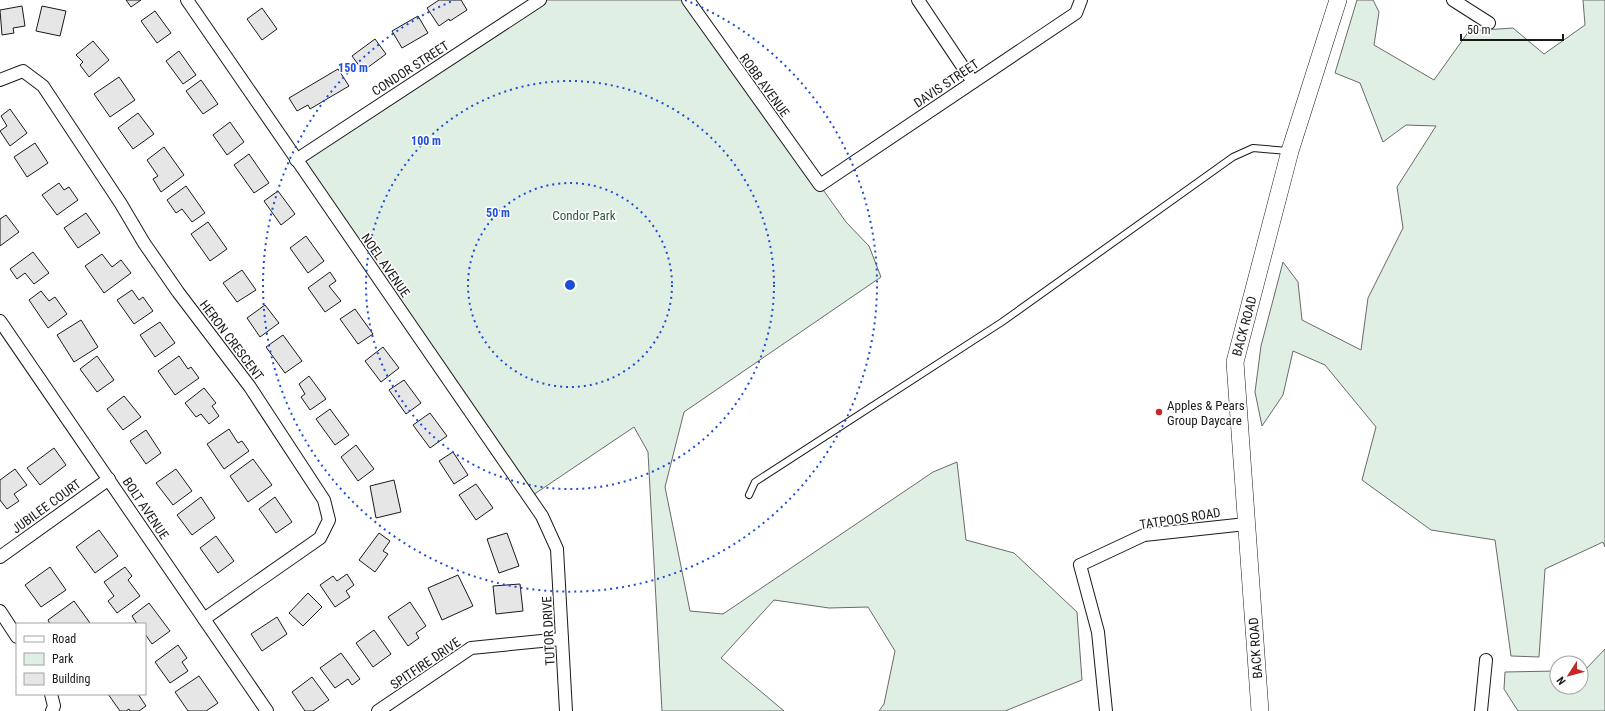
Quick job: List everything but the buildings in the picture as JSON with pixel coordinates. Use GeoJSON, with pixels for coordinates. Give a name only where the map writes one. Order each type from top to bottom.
{"type":"FeatureCollection","features":[{"type":"Feature","properties":{"kind":"street","name":"NOEL AVENUE"},"geometry":{"type":"LineString","coordinates":[[187,0],[542,516],[557,549]]}},
{"type":"Feature","properties":{"kind":"street","name":"CONDOR STREET"},"geometry":{"type":"LineString","coordinates":[[296,160],[540,0]]}},
{"type":"Feature","properties":{"kind":"street","name":"ROBB AVENUE"},"geometry":{"type":"LineString","coordinates":[[688,0],[820,185]]}},
{"type":"Feature","properties":{"kind":"street"},"geometry":{"type":"LineString","coordinates":[[918,0],[973,82]]}},
{"type":"Feature","properties":{"kind":"street","name":"DAVIS STREET"},"geometry":{"type":"LineString","coordinates":[[820,185],[1076,13],[1081,0]]}},
{"type":"Feature","properties":{"kind":"street","name":"BACK ROAD"},"geometry":{"type":"LineString","coordinates":[[1260,711],[1235,362],[1290,151],[1338,0]]}},
{"type":"Feature","properties":{"kind":"street"},"geometry":{"type":"LineString","coordinates":[[1453,0],[1490,23]]}},
{"type":"Feature","properties":{"kind":"street","name":"HERON CRESCENT"},"geometry":{"type":"LineString","coordinates":[[0,80],[23,71],[43,86],[144,243],[178,292],[250,387],[324,500],[329,520],[320,538],[204,619]]}},
{"type":"Feature","properties":{"kind":"street","name":"BOLT AVENUE"},"geometry":{"type":"LineString","coordinates":[[0,322],[267,711]]}},
{"type":"Feature","properties":{"kind":"street","name":"JUBILEE COURT"},"geometry":{"type":"LineString","coordinates":[[0,557],[109,479]]}},
{"type":"Feature","properties":{"kind":"street","name":"TATPOOS ROAD"},"geometry":{"type":"LineString","coordinates":[[1106,711],[1098,632],[1080,565],[1144,535],[1246,524]]}},
{"type":"Feature","properties":{"kind":"street","name":"TUTOR DRIVE"},"geometry":{"type":"LineString","coordinates":[[557,549],[566,711]]}},
{"type":"Feature","properties":{"kind":"street"},"geometry":{"type":"LineString","coordinates":[[0,611],[16,635]]}},
{"type":"Feature","properties":{"kind":"street","name":"SPITFIRE DRIVE"},"geometry":{"type":"LineString","coordinates":[[378,711],[471,648],[562,639]]}},
{"type":"Feature","properties":{"kind":"street"},"geometry":{"type":"LineString","coordinates":[[1481,711],[1486,660]]}},
{"type":"Feature","properties":{"kind":"street"},"geometry":{"type":"LineString","coordinates":[[51,695],[54,706],[52,711]]}},
{"type":"Feature","properties":{"kind":"lane"},"geometry":{"type":"LineString","coordinates":[[749,495],[755,482],[1002,322],[1233,157],[1253,148],[1290,151]]}},
{"type":"Feature","properties":{"kind":"green space","name":"Condor Park"},"geometry":{"type":"Polygon","coordinates":[[[540,0],[688,0],[846,222],[869,246],[881,277],[684,412],[665,487],[690,611],[723,614],[933,472],[957,462],[966,540],[1014,553],[1077,612],[1082,680],[1005,711],[879,711],[884,704],[895,651],[868,607],[829,608],[774,600],[721,658],[784,711],[662,711],[648,452],[634,427],[530,497],[296,160],[540,0]]]}},
{"type":"Feature","properties":{"kind":"green space"},"geometry":{"type":"Polygon","coordinates":[[[1357,0],[1373,0],[1379,12],[1374,45],[1434,80],[1469,31],[1513,28],[1544,54],[1585,25],[1583,0],[1605,0],[1605,547],[1603,542],[1545,569],[1539,657],[1511,656],[1495,540],[1431,530],[1362,480],[1376,427],[1325,365],[1293,351],[1283,395],[1262,426],[1255,392],[1261,346],[1283,262],[1298,282],[1302,320],[1361,350],[1368,298],[1403,228],[1397,187],[1436,126],[1406,125],[1383,142],[1360,83],[1335,73],[1357,0]]]}},
{"type":"Feature","properties":{"kind":"green space"},"geometry":{"type":"Polygon","coordinates":[[[1605,649],[1605,711],[1518,711],[1504,689],[1505,672],[1549,671],[1549,695],[1589,695],[1589,666],[1605,649]]]}},
{"type":"Feature","properties":{"kind":"place","name":"Apples & Pears Group Daycare"},"geometry":{"type":"Point","coordinates":[1159,412]}}]}
